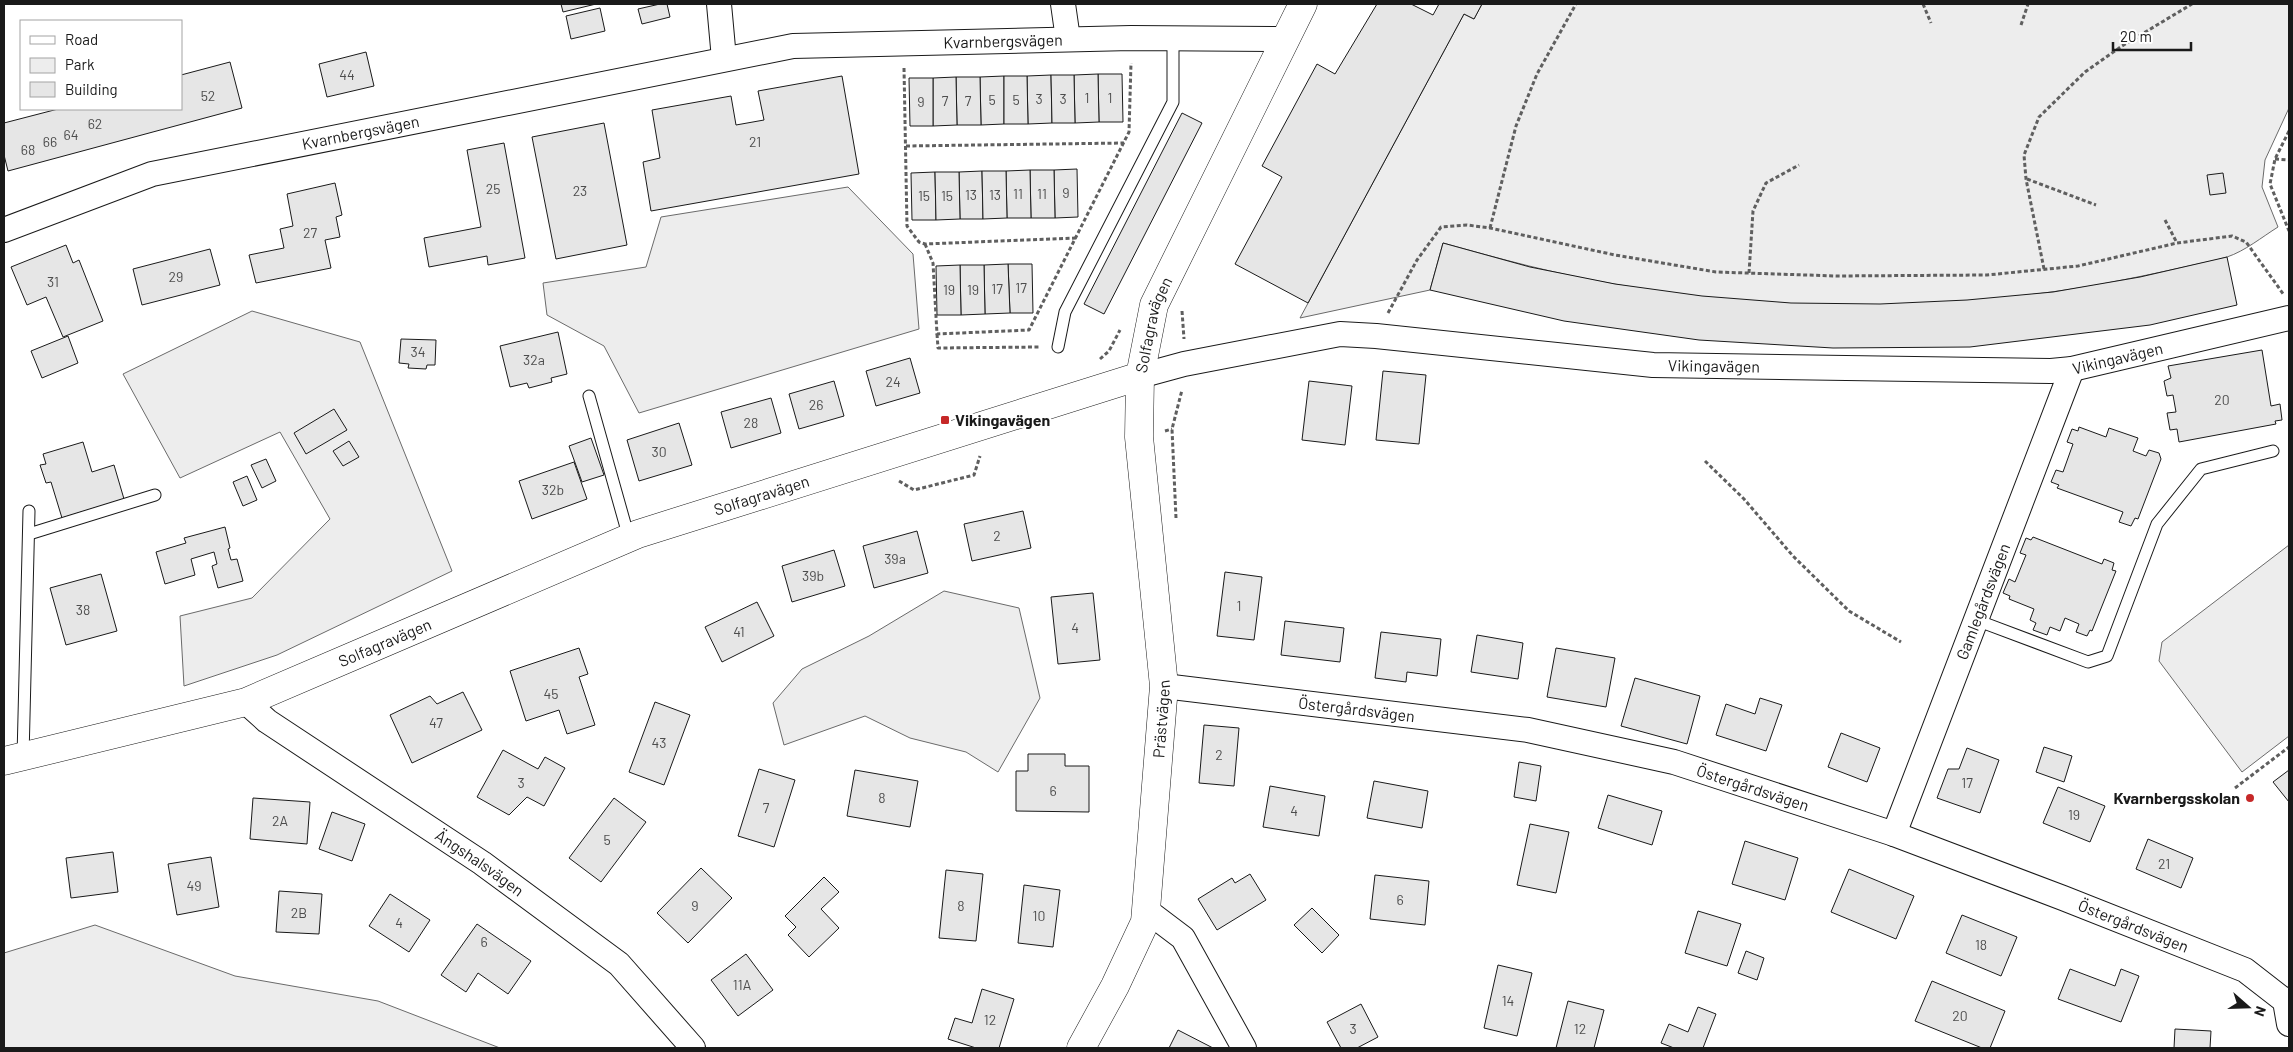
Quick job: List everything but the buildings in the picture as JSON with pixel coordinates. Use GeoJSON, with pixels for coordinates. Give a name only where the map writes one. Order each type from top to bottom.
{"type":"FeatureCollection","features":[{"type":"Feature","properties":{"kind":"street"},"geometry":{"type":"LineString","coordinates":[[719,4],[724,59]]}},
{"type":"Feature","properties":{"kind":"street"},"geometry":{"type":"LineString","coordinates":[[1063,4],[1068,39]]}},
{"type":"Feature","properties":{"kind":"street","name":"Solfagravägen"},"geometry":{"type":"LineString","coordinates":[[13,759],[246,702],[629,538],[1140,376],[1154,305],[1303,4]]}},
{"type":"Feature","properties":{"kind":"street","name":"Kvarnbergsvägen"},"geometry":{"type":"LineString","coordinates":[[4,230],[152,174],[793,46],[1173,37],[1285,39]]}},
{"type":"Feature","properties":{"kind":"street","name":"Vikingavägen"},"geometry":{"type":"LineString","coordinates":[[1140,376],[1184,364],[1340,334],[1376,336],[1653,365],[2072,369],[2289,318]]}},
{"type":"Feature","properties":{"kind":"street","name":"Gamlegårdsvägen"},"geometry":{"type":"LineString","coordinates":[[1894,834],[2072,369]]}},
{"type":"Feature","properties":{"kind":"street","name":"Prästvägen"},"geometry":{"type":"LineString","coordinates":[[1081,1048],[1115,986],[1144,922],[1146,910],[1164,686],[1139,436],[1140,376]]}},
{"type":"Feature","properties":{"kind":"street","name":"Östergårdsvägen"},"geometry":{"type":"LineString","coordinates":[[1164,686],[1528,730],[1674,762],[1894,834],[2245,970],[2285,1001],[2289,1024]]}},
{"type":"Feature","properties":{"kind":"street","name":"Ängshalsvägen"},"geometry":{"type":"LineString","coordinates":[[246,702],[267,721],[482,863],[619,964],[693,1048]]}},
{"type":"Feature","properties":{"kind":"street"},"geometry":{"type":"LineString","coordinates":[[1146,910],[1183,938],[1244,1048]]}},
{"type":"Feature","properties":{"kind":"lane"},"geometry":{"type":"LineString","coordinates":[[1058,347],[1065,312],[1173,102],[1173,37]]}},
{"type":"Feature","properties":{"kind":"lane"},"geometry":{"type":"LineString","coordinates":[[589,396],[629,538]]}},
{"type":"Feature","properties":{"kind":"lane"},"geometry":{"type":"LineString","coordinates":[[1976,620],[2088,662],[2107,656],[2157,524],[2201,469],[2273,451]]}},
{"type":"Feature","properties":{"kind":"lane"},"geometry":{"type":"LineString","coordinates":[[29,534],[155,495]]}},
{"type":"Feature","properties":{"kind":"lane"},"geometry":{"type":"LineString","coordinates":[[13,759],[29,511]]}},
{"type":"Feature","properties":{"kind":"path"},"geometry":{"type":"LineString","coordinates":[[1490,228],[1516,126],[1537,74],[1576,4]]}},
{"type":"Feature","properties":{"kind":"path"},"geometry":{"type":"LineString","coordinates":[[1923,4],[1931,23]]}},
{"type":"Feature","properties":{"kind":"path"},"geometry":{"type":"LineString","coordinates":[[2021,25],[2028,4]]}},
{"type":"Feature","properties":{"kind":"path"},"geometry":{"type":"LineString","coordinates":[[2184,4],[2190,5]]}},
{"type":"Feature","properties":{"kind":"path"},"geometry":{"type":"LineString","coordinates":[[2044,269],[2026,179],[2024,155],[2039,116],[2084,72],[2122,46],[2190,5]]}},
{"type":"Feature","properties":{"kind":"path"},"geometry":{"type":"LineString","coordinates":[[937,334],[1030,330],[1129,132],[1131,38]]}},
{"type":"Feature","properties":{"kind":"path"},"geometry":{"type":"LineString","coordinates":[[903,43],[907,226],[919,242],[924,244],[1076,238]]}},
{"type":"Feature","properties":{"kind":"path"},"geometry":{"type":"LineString","coordinates":[[2289,131],[2275,159],[2270,184],[2289,231]]}},
{"type":"Feature","properties":{"kind":"path"},"geometry":{"type":"LineString","coordinates":[[906,146],[1124,143]]}},
{"type":"Feature","properties":{"kind":"path"},"geometry":{"type":"LineString","coordinates":[[2275,159],[2289,160]]}},
{"type":"Feature","properties":{"kind":"path"},"geometry":{"type":"LineString","coordinates":[[1749,273],[1753,211],[1766,183],[1799,165]]}},
{"type":"Feature","properties":{"kind":"path"},"geometry":{"type":"LineString","coordinates":[[2026,179],[2096,205]]}},
{"type":"Feature","properties":{"kind":"path"},"geometry":{"type":"LineString","coordinates":[[2165,220],[2176,243]]}},
{"type":"Feature","properties":{"kind":"path"},"geometry":{"type":"LineString","coordinates":[[1376,336],[1417,260],[1441,227],[1467,225],[1490,228],[1615,255],[1716,272],[1836,276],[1987,276],[2078,266],[2176,243],[2232,236],[2246,242],[2289,302]]}},
{"type":"Feature","properties":{"kind":"path"},"geometry":{"type":"LineString","coordinates":[[924,244],[933,263],[938,348],[1058,347]]}},
{"type":"Feature","properties":{"kind":"path"},"geometry":{"type":"LineString","coordinates":[[1176,519],[1172,429],[1183,384],[1182,303]]}},
{"type":"Feature","properties":{"kind":"path"},"geometry":{"type":"LineString","coordinates":[[1139,436],[1172,429]]}},
{"type":"Feature","properties":{"kind":"path"},"geometry":{"type":"LineString","coordinates":[[891,483],[901,480],[914,490],[974,475],[979,456],[988,453]]}},
{"type":"Feature","properties":{"kind":"path"},"geometry":{"type":"LineString","coordinates":[[1705,461],[1744,499],[1793,556],[1849,611],[1901,642]]}},
{"type":"Feature","properties":{"kind":"path"},"geometry":{"type":"LineString","coordinates":[[2235,788],[2289,747]]}},
{"type":"Feature","properties":{"kind":"green space"},"geometry":{"type":"Polygon","coordinates":[[[1482,4],[2289,4],[2289,108],[2265,160],[2262,187],[2278,227],[2247,248],[2227,257],[2166,271],[2097,285],[2038,294],[1916,304],[1794,304],[1733,300],[1673,293],[1571,276],[1443,243],[1430,290],[1300,318],[1464,14],[1474,19],[1482,4]]]}},
{"type":"Feature","properties":{"kind":"green space"},"geometry":{"type":"Polygon","coordinates":[[[848,187],[913,254],[919,329],[639,413],[604,346],[547,315],[543,283],[646,267],[661,217],[848,187]]]}},
{"type":"Feature","properties":{"kind":"green space"},"geometry":{"type":"Polygon","coordinates":[[[252,311],[360,342],[452,571],[277,655],[184,686],[180,616],[252,598],[330,519],[280,432],[180,478],[123,374],[252,311]]]}},
{"type":"Feature","properties":{"kind":"green space"},"geometry":{"type":"Polygon","coordinates":[[[2289,545],[2289,736],[2242,772],[2159,661],[2162,642],[2289,545]]]}},
{"type":"Feature","properties":{"kind":"green space"},"geometry":{"type":"Polygon","coordinates":[[[944,591],[1019,608],[1040,698],[998,772],[966,752],[910,738],[865,716],[784,745],[773,703],[802,669],[869,636],[944,591]]]}},
{"type":"Feature","properties":{"kind":"green space"},"geometry":{"type":"Polygon","coordinates":[[[95,925],[235,976],[378,1001],[500,1048],[4,1048],[4,953],[95,925]]]}},
{"type":"Feature","properties":{"kind":"place","name":"Vikingavägen"},"geometry":{"type":"Point","coordinates":[945,420]}},
{"type":"Feature","properties":{"kind":"place","name":"Kvarnbergsskolan"},"geometry":{"type":"Point","coordinates":[2250,798]}}]}
